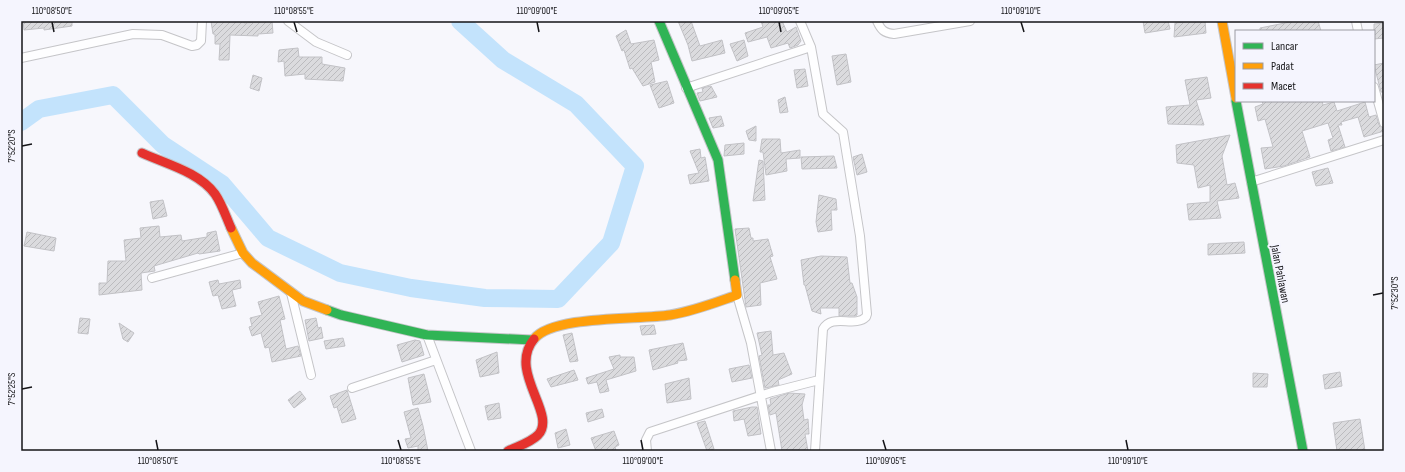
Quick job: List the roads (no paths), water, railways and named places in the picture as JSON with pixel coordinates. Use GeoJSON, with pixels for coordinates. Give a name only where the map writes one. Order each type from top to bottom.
{"type":"FeatureCollection","features":[{"type":"Feature","properties":{"kind":"street"},"geometry":{"type":"LineString","coordinates":[[21,58],[133,34],[162,35],[192,46],[197,46],[201,42],[202,21]]}},
{"type":"Feature","properties":{"kind":"street"},"geometry":{"type":"LineString","coordinates":[[288,21],[316,42],[347,55]]}},
{"type":"Feature","properties":{"kind":"street"},"geometry":{"type":"LineString","coordinates":[[659,21],[686,88],[714,148],[718,160],[738,295],[751,343],[771,451]]}},
{"type":"Feature","properties":{"kind":"street"},"geometry":{"type":"LineString","coordinates":[[800,21],[811,47],[823,114],[843,132],[860,236],[866,314],[866,317],[861,321],[835,321],[825,326],[822,336],[818,423],[815,451]]}},
{"type":"Feature","properties":{"kind":"street"},"geometry":{"type":"LineString","coordinates":[[877,21],[881,29],[886,33],[894,34],[970,21]]}},
{"type":"Feature","properties":{"kind":"street","name":"Jalan Pahlawan"},"geometry":{"type":"LineString","coordinates":[[1222,21],[1235,90]]}},
{"type":"Feature","properties":{"kind":"street"},"geometry":{"type":"LineString","coordinates":[[686,88],[811,47]]}},
{"type":"Feature","properties":{"kind":"street"},"geometry":{"type":"LineString","coordinates":[[1375,92],[1384,123]]}},
{"type":"Feature","properties":{"kind":"street","name":"Jalan Pahlawan"},"geometry":{"type":"LineString","coordinates":[[1236,102],[1303,451]]}},
{"type":"Feature","properties":{"kind":"street"},"geometry":{"type":"LineString","coordinates":[[1251,182],[1384,140]]}},
{"type":"Feature","properties":{"kind":"street"},"geometry":{"type":"LineString","coordinates":[[142,153],[197,178],[208,186],[216,195],[243,253],[252,263],[303,301],[341,315],[427,335],[532,340]]}},
{"type":"Feature","properties":{"kind":"street"},"geometry":{"type":"LineString","coordinates":[[152,278],[243,253]]}},
{"type":"Feature","properties":{"kind":"street"},"geometry":{"type":"LineString","coordinates":[[291,293],[311,375]]}},
{"type":"Feature","properties":{"kind":"street"},"geometry":{"type":"LineString","coordinates":[[508,451],[529,441],[541,432],[542,415],[526,371],[525,358],[532,340],[542,333],[576,323],[664,317],[707,307],[738,295]]}},
{"type":"Feature","properties":{"kind":"street"},"geometry":{"type":"LineString","coordinates":[[427,335],[471,451]]}},
{"type":"Feature","properties":{"kind":"street"},"geometry":{"type":"LineString","coordinates":[[352,388],[436,360]]}},
{"type":"Feature","properties":{"kind":"street"},"geometry":{"type":"LineString","coordinates":[[647,451],[646,440],[650,432],[760,396],[819,380]]}},
{"type":"Feature","properties":{"kind":"waterway"},"geometry":{"type":"LineString","coordinates":[[21,122],[39,109],[113,95],[163,145],[222,184],[268,238],[340,273],[411,288],[485,298],[558,299],[611,243],[635,166],[576,104],[503,60],[460,21]]}}]}
